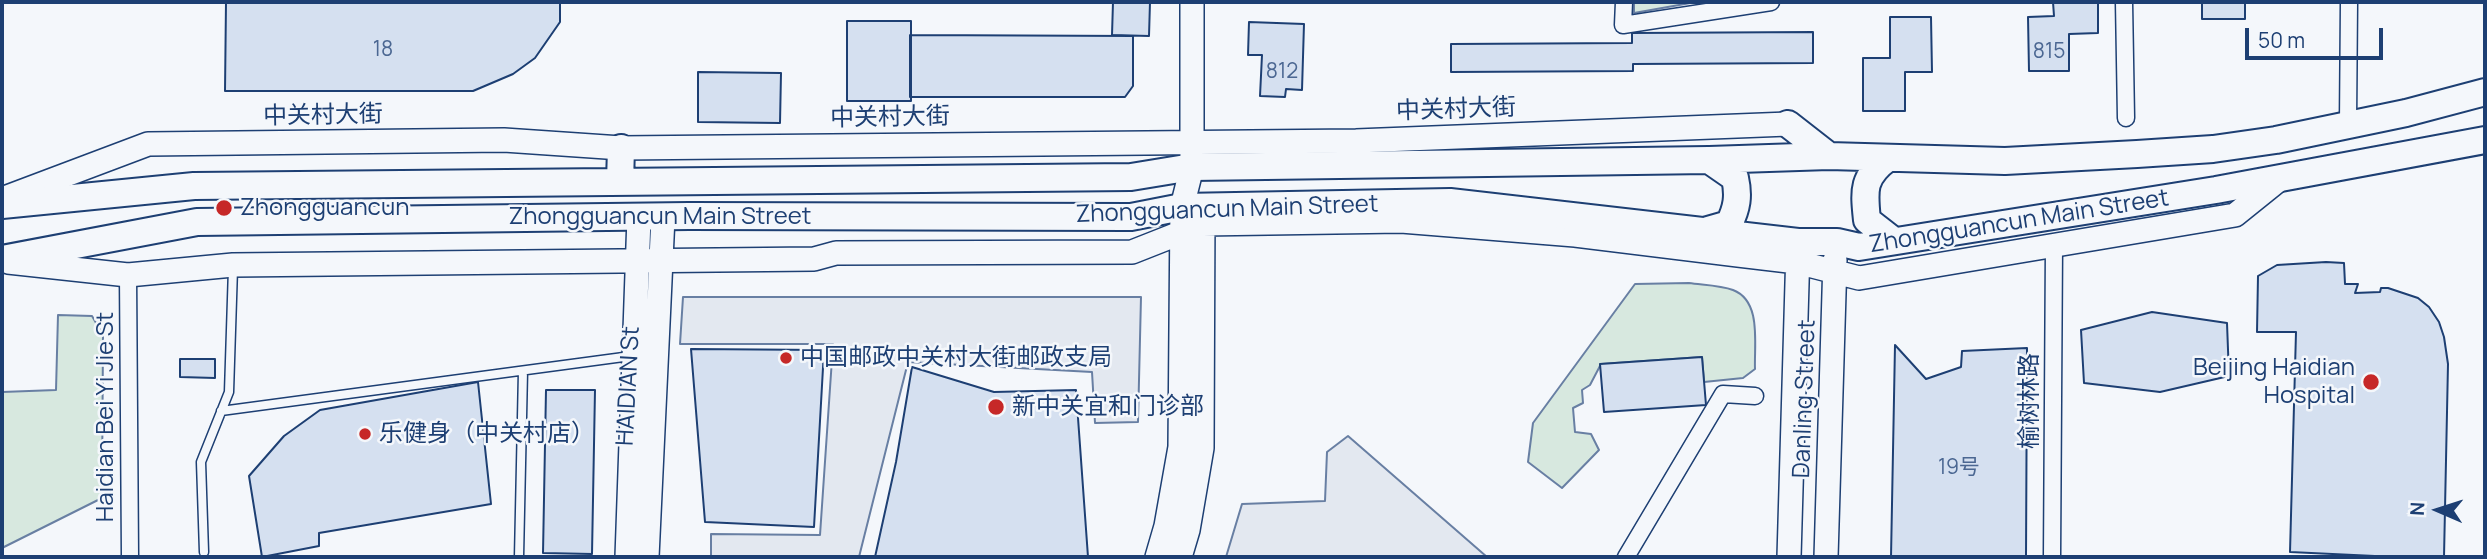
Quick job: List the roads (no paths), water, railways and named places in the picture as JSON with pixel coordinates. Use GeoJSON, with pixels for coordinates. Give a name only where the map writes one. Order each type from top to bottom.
{"type":"FeatureCollection","features":[{"type":"Feature","properties":{"kind":"main road","name":"Zhongguancun Main Street"},"geometry":{"type":"LineString","coordinates":[[2,205],[194,186],[1131,177],[1192,154],[1709,160],[1829,156],[2005,161],[2213,149],[2276,140],[2406,113],[2485,92]]}},
{"type":"Feature","properties":{"kind":"main road"},"geometry":{"type":"LineString","coordinates":[[1788,124],[1829,156]]}},
{"type":"Feature","properties":{"kind":"main road","name":"Zhongguancun Main Street"},"geometry":{"type":"LineString","coordinates":[[2,260],[197,222],[651,217],[1192,218],[1450,202],[1708,230],[1798,252],[1837,242],[1859,247],[2281,178],[2485,140]]}},
{"type":"Feature","properties":{"kind":"main road"},"geometry":{"type":"LineString","coordinates":[[620,182],[621,148]]}},
{"type":"Feature","properties":{"kind":"main road"},"geometry":{"type":"LineString","coordinates":[[1888,158],[1876,167],[1864,188],[1867,220],[1894,241]]}},
{"type":"Feature","properties":{"kind":"main road"},"geometry":{"type":"LineString","coordinates":[[1708,230],[1729,224],[1736,210],[1738,193],[1735,178],[1709,160]]}},
{"type":"Feature","properties":{"kind":"street"},"geometry":{"type":"LineString","coordinates":[[1180,557],[1188,530],[1202,448],[1192,218],[1192,2]]}},
{"type":"Feature","properties":{"kind":"street"},"geometry":{"type":"LineString","coordinates":[[1624,2],[1623,25],[1771,2]]}},
{"type":"Feature","properties":{"kind":"street"},"geometry":{"type":"LineString","coordinates":[[2124,2],[2126,118]]}},
{"type":"Feature","properties":{"kind":"street"},"geometry":{"type":"LineString","coordinates":[[2348,123],[2349,2]]}},
{"type":"Feature","properties":{"kind":"street","name":"中关村大街"},"geometry":{"type":"LineString","coordinates":[[2,199],[148,144],[504,141],[621,148],[1192,154],[1356,141],[1788,124]]}},
{"type":"Feature","properties":{"kind":"street"},"geometry":{"type":"LineString","coordinates":[[2,260],[128,275],[233,265],[814,259],[836,253],[1132,252],[1192,218],[1401,221],[1798,252],[1834,271],[1859,278],[2235,215],[2281,178]]}},
{"type":"Feature","properties":{"kind":"street","name":"HAIDIAN St"},"geometry":{"type":"LineString","coordinates":[[647,557],[661,260],[651,217]]}},
{"type":"Feature","properties":{"kind":"street","name":"HAIDIAN St"},"geometry":{"type":"LineString","coordinates":[[627,557],[638,261],[651,217]]}},
{"type":"Feature","properties":{"kind":"street"},"geometry":{"type":"LineString","coordinates":[[1157,557],[1166,526],[1180,447],[1192,218]]}},
{"type":"Feature","properties":{"kind":"street","name":"Danling Street"},"geometry":{"type":"LineString","coordinates":[[1826,557],[1837,242]]}},
{"type":"Feature","properties":{"kind":"street","name":"榆树林路"},"geometry":{"type":"LineString","coordinates":[[2052,557],[2054,245]]}},
{"type":"Feature","properties":{"kind":"street","name":"Danling Street"},"geometry":{"type":"LineString","coordinates":[[1789,557],[1798,252]]}},
{"type":"Feature","properties":{"kind":"street","name":"Haidian Bei Yi Jie St"},"geometry":{"type":"LineString","coordinates":[[128,275],[130,557]]}},
{"type":"Feature","properties":{"kind":"street"},"geometry":{"type":"LineString","coordinates":[[1626,557],[1723,394],[1755,397]]}},
{"type":"Feature","properties":{"kind":"lane"},"geometry":{"type":"LineString","coordinates":[[204,552],[201,462],[229,392],[233,265]]}},
{"type":"Feature","properties":{"kind":"lane"},"geometry":{"type":"LineString","coordinates":[[221,411],[634,355]]}},
{"type":"Feature","properties":{"kind":"lane"},"geometry":{"type":"LineString","coordinates":[[519,557],[523,371]]}},
{"type":"Feature","properties":{"kind":"place","name":"Zhongguancun"},"geometry":{"type":"Point","coordinates":[224,208]}},
{"type":"Feature","properties":{"kind":"place","name":"中国邮政中关村大街邮政支局"},"geometry":{"type":"Point","coordinates":[786,358]}},
{"type":"Feature","properties":{"kind":"place","name":"Beijing Haidian Hospital"},"geometry":{"type":"Point","coordinates":[2371,382]}},
{"type":"Feature","properties":{"kind":"place","name":"新中关宜和门诊部"},"geometry":{"type":"Point","coordinates":[996,407]}},
{"type":"Feature","properties":{"kind":"place","name":"乐健身（中关村店）"},"geometry":{"type":"Point","coordinates":[365,434]}}]}
